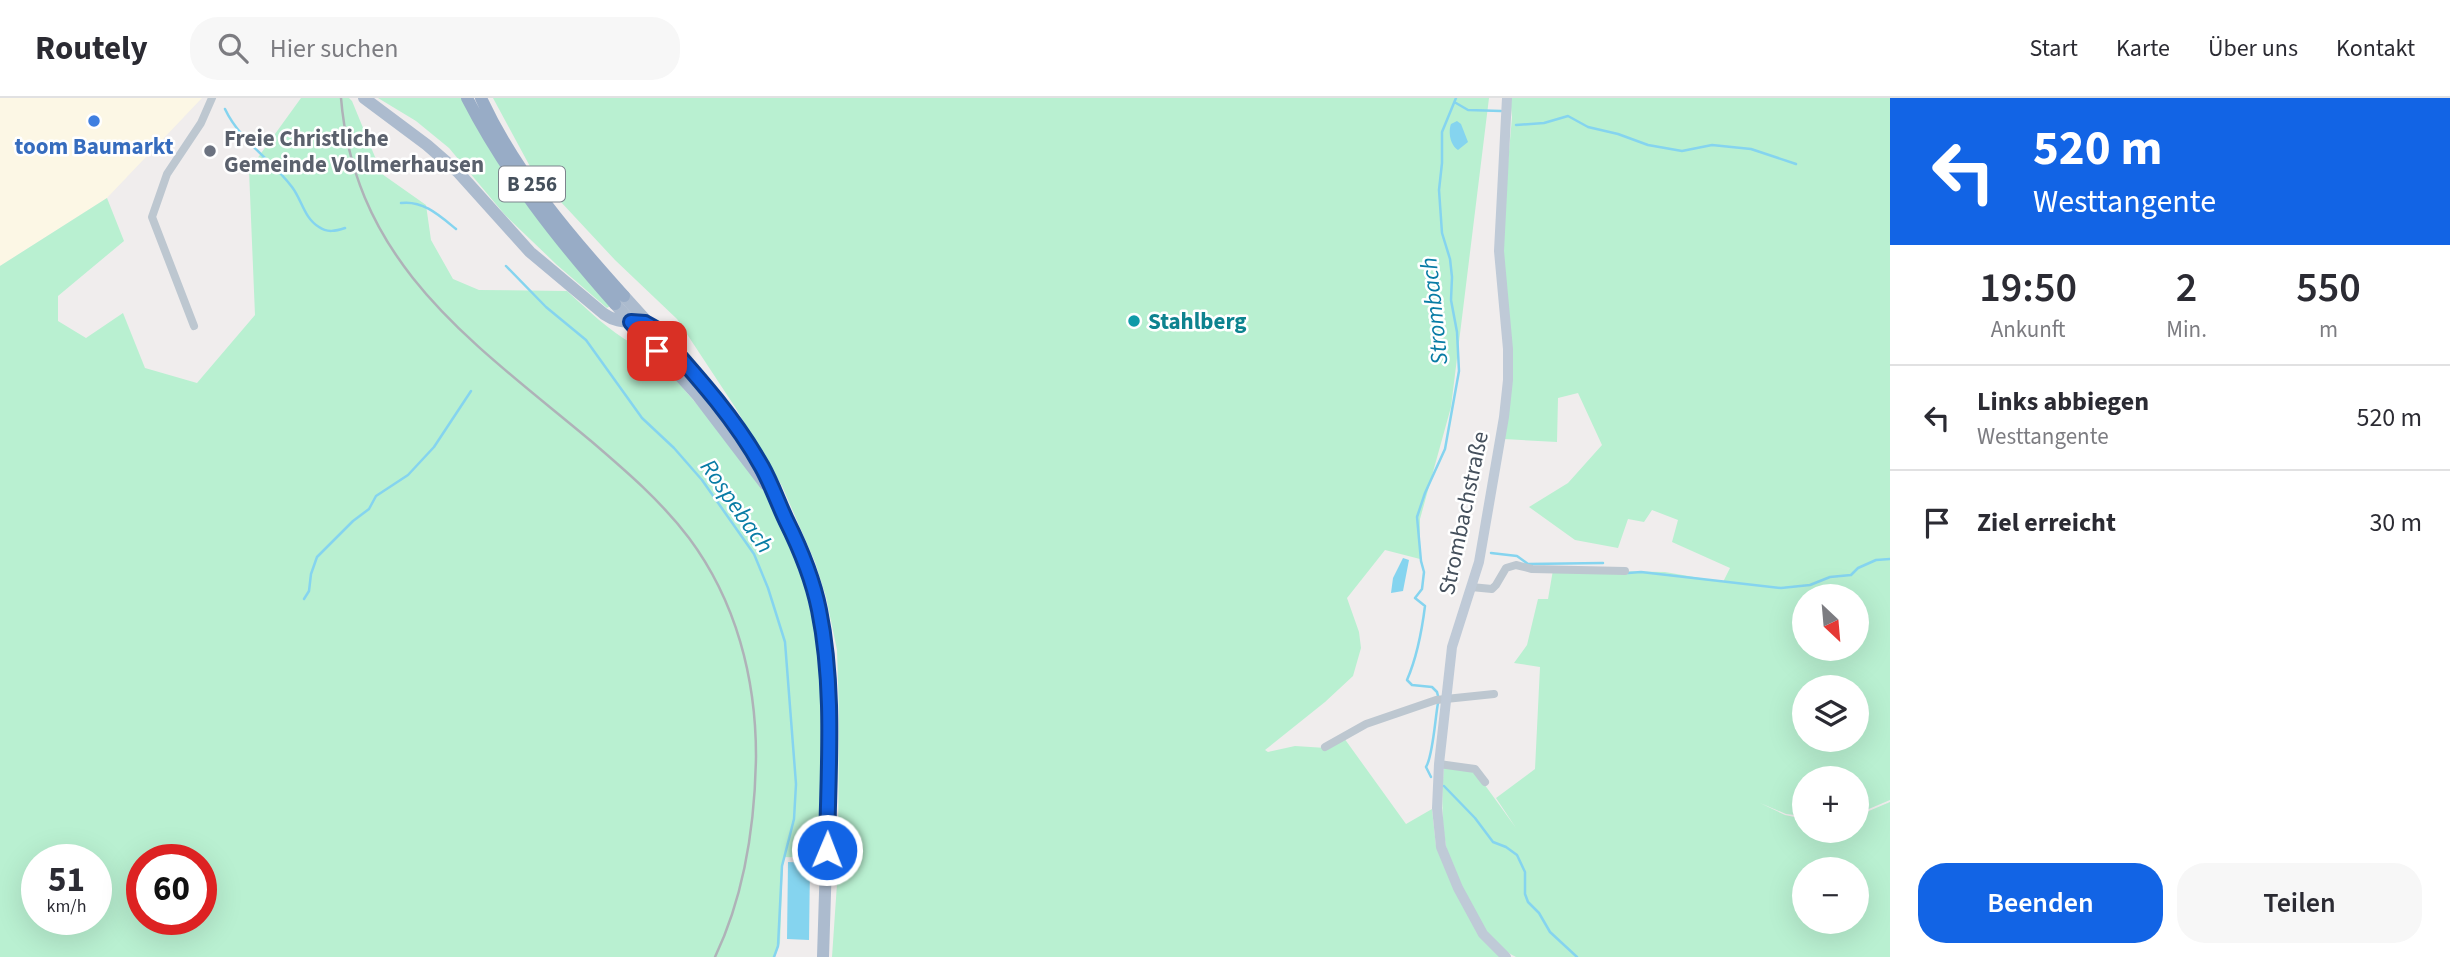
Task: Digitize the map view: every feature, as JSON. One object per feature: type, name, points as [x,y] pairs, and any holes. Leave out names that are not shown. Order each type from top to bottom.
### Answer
[{"type":"highway","name":"B 256","points":[[467,98],[481,126],[536,209],[620,300]]},
{"type":"highway","name":"B 256","points":[[481,98],[508,148],[546,204],[620,300]]},
{"type":"main road","points":[[364,98],[458,172],[530,252],[604,314],[616,322],[645,323],[654,328]]},
{"type":"main road","name":"Strombachstraße","points":[[1506,957],[1483,934],[1472,917],[1441,847],[1437,808],[1452,647],[1471,587],[1486,525],[1508,380],[1508,349],[1499,251],[1507,98]]},
{"type":"main road","name":"B 256","points":[[620,300],[631,322],[698,396],[775,497]]},
{"type":"main road","name":"B 256","points":[[620,300],[654,328],[708,389],[741,433],[763,469],[799,547],[819,608],[827,668],[830,734],[823,957]]},
{"type":"street","points":[[194,326],[152,217],[167,174],[201,123],[212,98]]},
{"type":"street","points":[[1471,587],[1492,589],[1506,568],[1516,565],[1532,569],[1625,570]]},
{"type":"street","points":[[1325,747],[1368,723],[1436,700],[1494,694]]},
{"type":"street","points":[[1439,764],[1475,769],[1485,782]]},
{"type":"shaded area","points":[[0,98],[202,98],[107,198],[0,266]]},
{"type":"green space","points":[[301,98],[349,98],[382,174],[426,205],[431,240],[453,279],[479,290],[567,291],[615,333],[653,353],[707,417],[744,463],[778,516],[797,557],[810,598],[818,641],[824,726],[821,858],[783,857],[780,943],[775,957],[0,957],[0,266],[107,198],[124,241],[58,296],[58,321],[86,338],[123,313],[145,368],[197,383],[255,315],[249,170]]},
{"type":"green space","points":[[378,98],[462,98],[511,181],[610,306],[607,308],[557,265],[505,215],[449,148],[416,121]]},
{"type":"green space","points":[[493,98],[1489,98],[1451,407],[1420,519],[1420,559],[1385,550],[1347,598],[1359,632],[1361,648],[1353,676],[1265,750],[1268,752],[1295,746],[1326,748],[1344,738],[1406,824],[1432,809],[1436,846],[1501,957],[832,957],[838,869],[837,650],[826,597],[815,562],[782,486],[735,407],[677,319],[615,260],[533,172]]},
{"type":"green space","points":[[1510,98],[1890,98],[1890,800],[1869,809],[1869,766],[1792,766],[1792,815],[1760,803],[1785,815],[1792,816],[1792,843],[1869,843],[1869,811],[1890,802],[1890,957],[1516,957],[1486,934],[1463,892],[1444,836],[1444,765],[1474,770],[1516,828],[1496,798],[1535,769],[1540,667],[1514,663],[1527,645],[1538,599],[1548,599],[1553,570],[1665,572],[1723,582],[1730,568],[1672,542],[1678,520],[1652,510],[1644,522],[1628,519],[1618,548],[1575,540],[1529,507],[1568,483],[1602,445],[1578,393],[1558,398],[1557,442],[1504,439],[1504,209],[1512,117]]},
{"type":"water","points":[[1457,121],[1461,124],[1468,142],[1458,150],[1451,142],[1450,134],[1451,124]]},
{"type":"water","points":[[1403,558],[1409,560],[1403,591],[1391,593],[1393,578]]},
{"type":"water","points":[[788,862],[810,863],[809,940],[787,939]]},
{"type":"waterway","name":"Strombach","points":[[1438,696],[1432,687],[1412,685],[1407,680],[1419,643],[1425,606],[1415,598],[1422,589],[1424,572],[1417,517],[1445,449],[1459,371],[1457,332],[1451,300],[1452,277],[1442,233],[1439,190],[1442,132],[1456,98]]},
{"type":"waterway","points":[[1456,103],[1468,110],[1501,111]]},
{"type":"waterway","name":"Rospebach","points":[[225,109],[239,131],[292,187],[314,223],[328,231],[345,228]]},
{"type":"waterway","points":[[1516,125],[1544,123],[1568,116],[1588,127],[1648,145],[1682,151],[1712,145],[1751,149],[1796,164]]},
{"type":"waterway","name":"Rospebach","points":[[401,203],[424,206],[456,229]]},
{"type":"waterway","name":"Rospebach","points":[[506,266],[546,307],[586,340],[642,418],[674,448],[702,480],[754,554],[768,588],[785,642],[796,784],[794,819],[782,866],[778,946],[774,957]]},
{"type":"waterway","points":[[304,599],[309,591],[317,557],[369,509],[376,496],[408,475],[434,447],[471,391]]},
{"type":"waterway","points":[[1491,553],[1517,556],[1528,564],[1603,563]]},
{"type":"waterway","points":[[1628,573],[1641,572],[1781,588],[1810,585],[1830,577],[1851,575],[1858,568],[1876,560],[1890,559]]},
{"type":"waterway","name":"Strombach","points":[[1431,777],[1426,767],[1438,703]]},
{"type":"waterway","name":"Strombach","points":[[1444,786],[1475,818],[1493,842],[1517,855],[1525,872],[1525,894],[1528,902],[1539,913],[1550,932],[1577,957]]},
{"type":"railway","points":[[341,98],[351,157],[370,208],[395,254],[427,295],[464,333],[591,441],[667,511],[705,562],[731,614],[740,641],[752,698],[755,782],[750,834],[741,884],[715,957]]},
{"type":"place","name":"toom Baumarkt","points":[[94,121]]},
{"type":"place","name":"Freie Christliche Gemeinde Vollmerhausen","points":[[210,151]]},
{"type":"place","name":"Stahlberg","points":[[1134,321]]},
{"type":"route","points":[[657,351],[631,322],[645,323],[654,328],[708,389],[741,433],[763,469],[799,547],[819,608],[827,668],[830,734],[827,850]]}]
